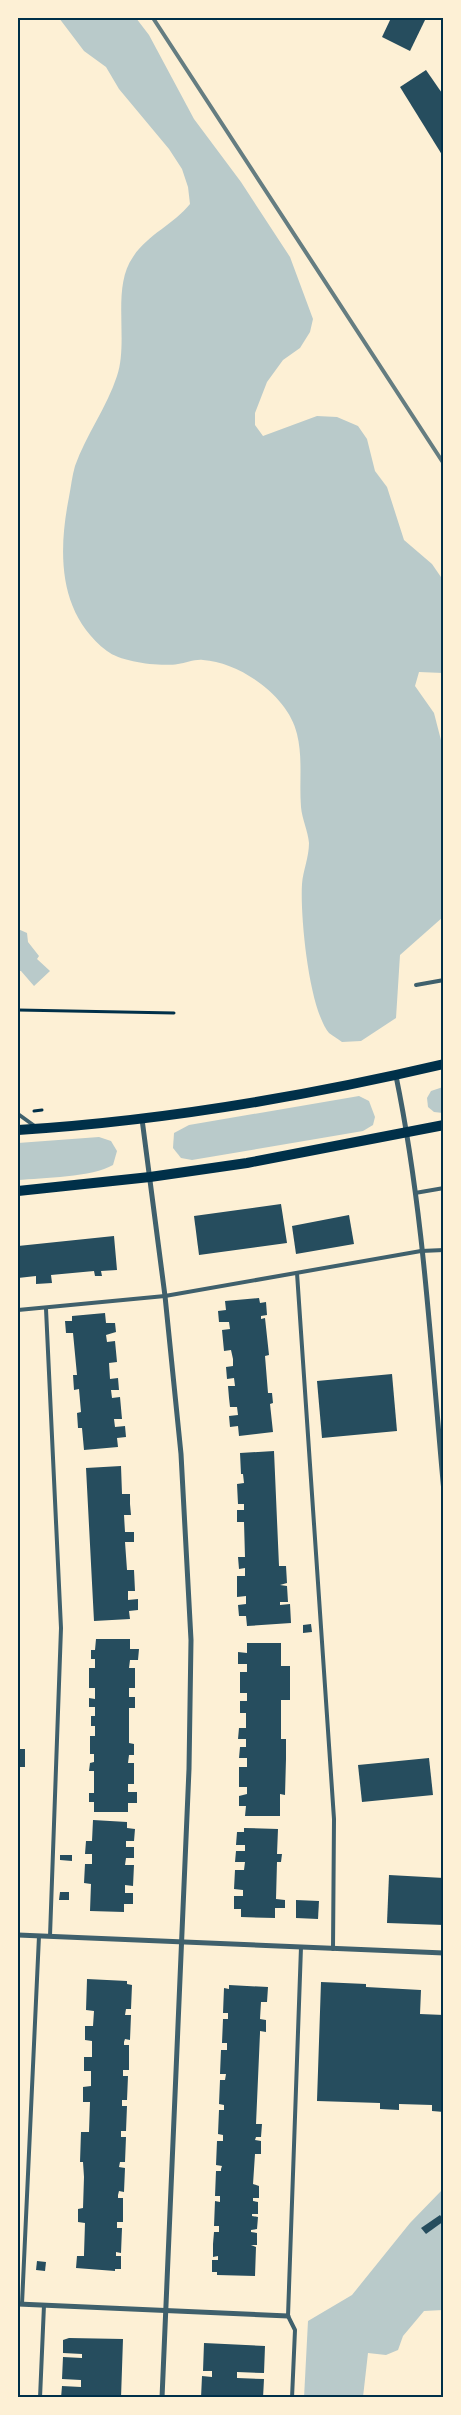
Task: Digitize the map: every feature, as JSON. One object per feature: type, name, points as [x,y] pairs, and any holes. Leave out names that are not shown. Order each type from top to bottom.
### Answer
[{"type":"main road","points":[[18,1130],[142,1119],[269,1101],[396,1076],[444,1064]]},
{"type":"main road","points":[[18,1191],[150,1177],[247,1162],[408,1134],[444,1125]]},
{"type":"street","points":[[396,1076],[408,1134],[444,1492]]},
{"type":"street","points":[[142,1119],[165,1296],[182,1464],[191,1640],[189,1769],[162,2398]]},
{"type":"street","points":[[18,1935],[444,1953]]},
{"type":"street","points":[[20,2304],[288,2316]]},
{"type":"lane","points":[[416,985],[444,980]]},
{"type":"lane","points":[[18,1114],[39,1129]]},
{"type":"lane","points":[[414,1193],[444,1188]]},
{"type":"lane","points":[[18,1310],[46,1309],[165,1296],[421,1251],[444,1250]]},
{"type":"lane","points":[[297,1273],[334,1819],[333,1949]]},
{"type":"lane","points":[[46,1309],[61,1628],[50,1936]]},
{"type":"lane","points":[[20,2304],[39,1936]]},
{"type":"lane","points":[[292,2398],[295,2330],[288,2316],[302,1947]]},
{"type":"lane","points":[[40,2398],[44,2305]]},
{"type":"path","points":[[18,1010],[174,1013]]},
{"type":"path","points":[[34,1111],[42,1110]]},
{"type":"shaded area","points":[[59,18],[136,18],[149,35],[194,119],[241,182],[290,257],[313,319],[310,332],[300,348],[283,360],[267,382],[255,413],[255,425],[263,436],[317,416],[337,417],[358,426],[367,439],[375,471],[387,487],[404,540],[432,564],[443,580],[443,673],[419,672],[415,686],[434,713],[443,748],[443,917],[400,955],[396,1018],[361,1041],[342,1042],[329,1033],[322,1021],[311,984],[304,939],[302,899],[302,884],[309,843],[301,807],[299,743],[292,720],[284,707],[261,684],[232,667],[217,662],[200,660],[170,665],[151,664],[131,661],[113,655],[91,636],[79,619],[71,600],[63,560],[65,518],[74,470],[117,376],[121,347],[121,299],[126,270],[139,249],[190,204],[188,187],[182,169],[169,149],[119,89],[106,67],[84,51]]},
{"type":"shaded area","points":[[18,929],[27,933],[28,942],[39,956],[37,959],[50,971],[34,986],[21,971],[18,971]]},
{"type":"shaded area","points":[[443,1087],[443,1113],[434,1112],[428,1107],[427,1098],[431,1091]]},
{"type":"shaded area","points":[[359,1096],[369,1101],[375,1117],[373,1125],[363,1131],[192,1160],[181,1158],[173,1148],[174,1133],[189,1125]]},
{"type":"shaded area","points":[[99,1137],[111,1141],[117,1151],[113,1165],[93,1172],[53,1178],[18,1180],[18,1143]]},
{"type":"shaded area","points":[[443,2189],[443,2310],[424,2311],[403,2336],[398,2350],[386,2355],[368,2353],[363,2397],[304,2398],[308,2321],[352,2295],[410,2223]]},
{"type":"building","points":[[391,18],[426,18],[410,51],[382,37]]},
{"type":"building","points":[[426,70],[444,96],[444,158],[400,87]]},
{"type":"building","points":[[281,1204],[287,1243],[199,1255],[194,1216]]},
{"type":"building","points":[[349,1215],[354,1244],[296,1254],[292,1226]]},
{"type":"building","points":[[114,1236],[117,1270],[101,1271],[102,1276],[95,1276],[94,1271],[51,1275],[52,1283],[36,1284],[36,1276],[18,1278],[18,1246]]},
{"type":"building","points":[[259,1298],[260,1303],[266,1302],[267,1315],[261,1316],[261,1319],[265,1318],[269,1355],[265,1356],[268,1393],[272,1393],[273,1403],[270,1404],[273,1432],[239,1436],[238,1426],[230,1427],[229,1416],[238,1415],[237,1407],[230,1407],[229,1398],[228,1386],[235,1386],[234,1378],[227,1379],[226,1367],[233,1366],[233,1359],[231,1350],[224,1351],[222,1330],[230,1329],[229,1322],[219,1322],[218,1311],[226,1310],[225,1301]]},
{"type":"building","points":[[105,1313],[106,1323],[115,1323],[116,1332],[106,1335],[107,1342],[115,1341],[117,1362],[109,1363],[110,1379],[118,1378],[119,1390],[111,1390],[112,1398],[120,1397],[122,1419],[114,1419],[115,1427],[125,1426],[126,1437],[117,1438],[118,1447],[84,1450],[82,1428],[78,1428],[77,1413],[81,1412],[79,1389],[74,1390],[73,1375],[77,1375],[73,1333],[66,1333],[65,1321],[72,1321],[72,1316]]},
{"type":"building","points":[[392,1374],[397,1431],[322,1438],[317,1381]]},
{"type":"building","points":[[274,1451],[279,1566],[286,1566],[287,1583],[280,1585],[287,1586],[288,1602],[280,1602],[280,1605],[290,1604],[291,1623],[247,1626],[246,1616],[239,1616],[238,1605],[246,1604],[246,1596],[237,1597],[237,1576],[245,1576],[245,1568],[239,1569],[238,1557],[245,1557],[244,1522],[237,1522],[237,1510],[244,1510],[244,1504],[238,1504],[237,1484],[244,1483],[243,1474],[241,1474],[240,1453]]},
{"type":"building","points":[[121,1466],[122,1494],[130,1494],[131,1515],[124,1515],[125,1532],[134,1532],[134,1542],[125,1542],[127,1570],[134,1570],[135,1591],[128,1591],[128,1600],[138,1599],[138,1610],[129,1611],[130,1619],[94,1621],[86,1468]]},
{"type":"building","points":[[311,1624],[312,1632],[303,1633],[303,1625]]},
{"type":"building","points":[[96,1639],[130,1639],[130,1649],[139,1649],[138,1660],[130,1660],[129,1668],[135,1668],[135,1688],[129,1688],[129,1697],[135,1697],[135,1708],[129,1708],[129,1743],[134,1744],[134,1755],[129,1755],[128,1763],[134,1763],[134,1784],[128,1784],[128,1792],[137,1792],[137,1803],[128,1803],[128,1812],[94,1812],[94,1802],[89,1802],[89,1793],[94,1793],[94,1771],[89,1771],[90,1763],[94,1762],[94,1754],[90,1754],[90,1736],[95,1736],[95,1726],[91,1726],[91,1716],[95,1716],[95,1707],[89,1707],[89,1698],[95,1699],[95,1688],[89,1688],[89,1668],[95,1668],[95,1659],[91,1659],[91,1650],[95,1650]]},
{"type":"building","points":[[247,1643],[281,1643],[281,1666],[290,1666],[290,1700],[281,1700],[281,1739],[286,1739],[286,1759],[285,1795],[280,1794],[280,1816],[245,1816],[246,1806],[239,1806],[239,1796],[247,1794],[247,1787],[239,1787],[239,1767],[247,1767],[247,1758],[239,1758],[240,1747],[246,1747],[246,1739],[238,1739],[239,1728],[246,1728],[246,1713],[240,1713],[240,1701],[247,1701],[247,1693],[240,1693],[240,1672],[247,1672],[247,1664],[238,1664],[238,1652],[247,1653]]},
{"type":"building","points":[[18,1749],[25,1749],[25,1767],[18,1767]]},
{"type":"building","points":[[429,1758],[433,1795],[362,1802],[358,1765]]},
{"type":"building","points":[[93,1820],[127,1822],[127,1828],[135,1829],[134,1841],[126,1841],[126,1847],[134,1847],[134,1858],[126,1858],[125,1865],[134,1865],[133,1886],[125,1885],[125,1893],[133,1893],[133,1904],[124,1904],[124,1912],[90,1911],[91,1884],[84,1883],[85,1864],[92,1864],[92,1854],[85,1854],[86,1841],[92,1841]]},
{"type":"building","points":[[244,1828],[278,1829],[277,1854],[282,1854],[281,1862],[277,1862],[276,1899],[285,1900],[285,1908],[275,1908],[275,1918],[241,1917],[241,1909],[234,1909],[234,1896],[243,1896],[243,1890],[234,1889],[235,1870],[244,1870],[245,1862],[235,1862],[236,1851],[245,1851],[245,1845],[236,1845],[237,1832],[244,1832]]},
{"type":"building","points":[[60,1855],[72,1855],[72,1861],[60,1860]]},
{"type":"building","points":[[389,1875],[444,1878],[444,1925],[387,1923]]},
{"type":"building","points":[[60,1892],[69,1892],[69,1900],[59,1900]]},
{"type":"building","points":[[296,1900],[319,1901],[318,1919],[296,1918]]},
{"type":"building","points":[[87,1979],[127,1981],[127,1984],[132,1985],[131,2009],[126,2009],[125,2015],[131,2015],[130,2040],[125,2039],[124,2042],[124,2045],[129,2045],[129,2070],[123,2070],[123,2076],[128,2076],[127,2100],[122,2100],[122,2106],[127,2106],[126,2131],[121,2131],[121,2137],[126,2137],[125,2162],[120,2162],[119,2167],[125,2168],[124,2192],[119,2191],[118,2195],[118,2198],[123,2198],[123,2222],[117,2222],[117,2228],[122,2228],[121,2253],[116,2252],[116,2256],[121,2256],[121,2269],[115,2269],[115,2271],[76,2268],[77,2256],[84,2256],[85,2223],[78,2222],[78,2209],[83,2208],[84,2177],[83,2162],[80,2162],[81,2132],[89,2132],[90,2102],[83,2102],[83,2087],[91,2086],[91,2071],[84,2071],[84,2057],[92,2057],[92,2041],[85,2040],[85,2026],[93,2026],[94,2011],[86,2010]]},
{"type":"building","points":[[321,1982],[366,1984],[366,1987],[421,1990],[420,2014],[444,2015],[444,2112],[432,2111],[432,2105],[399,2104],[399,2110],[380,2109],[380,2103],[317,2101]]},
{"type":"building","points":[[229,1985],[268,1987],[267,2002],[261,2002],[260,2019],[266,2020],[266,2032],[260,2031],[256,2124],[262,2124],[261,2137],[256,2137],[255,2140],[261,2141],[261,2154],[255,2154],[253,2184],[259,2186],[259,2198],[253,2198],[253,2201],[258,2202],[258,2214],[252,2214],[252,2216],[258,2217],[257,2229],[251,2230],[251,2232],[257,2233],[257,2245],[251,2245],[256,2247],[255,2276],[217,2275],[217,2272],[212,2272],[212,2260],[218,2260],[218,2256],[213,2257],[214,2232],[219,2232],[219,2226],[214,2226],[215,2201],[220,2202],[220,2196],[215,2196],[216,2171],[221,2171],[222,2166],[216,2165],[217,2141],[223,2141],[223,2135],[218,2134],[219,2110],[224,2110],[224,2105],[219,2104],[220,2080],[225,2080],[226,2074],[220,2074],[221,2050],[227,2050],[227,2043],[222,2043],[223,2019],[228,2019],[228,2013],[223,2013],[224,1988],[229,1989]]},
{"type":"building","points":[[440,2215],[444,2221],[426,2234],[421,2228]]},
{"type":"building","points":[[37,2261],[46,2262],[45,2271],[36,2270]]},
{"type":"building","points":[[69,2338],[123,2339],[121,2398],[61,2398],[62,2386],[81,2387],[81,2380],[62,2379],[63,2357],[82,2358],[82,2354],[63,2353],[63,2340]]},
{"type":"building","points":[[204,2343],[265,2346],[264,2373],[237,2372],[237,2378],[264,2379],[263,2398],[201,2398],[202,2376],[212,2377],[212,2371],[203,2371]]},
{"type":"railway","points":[[153,18],[444,464]]}]
